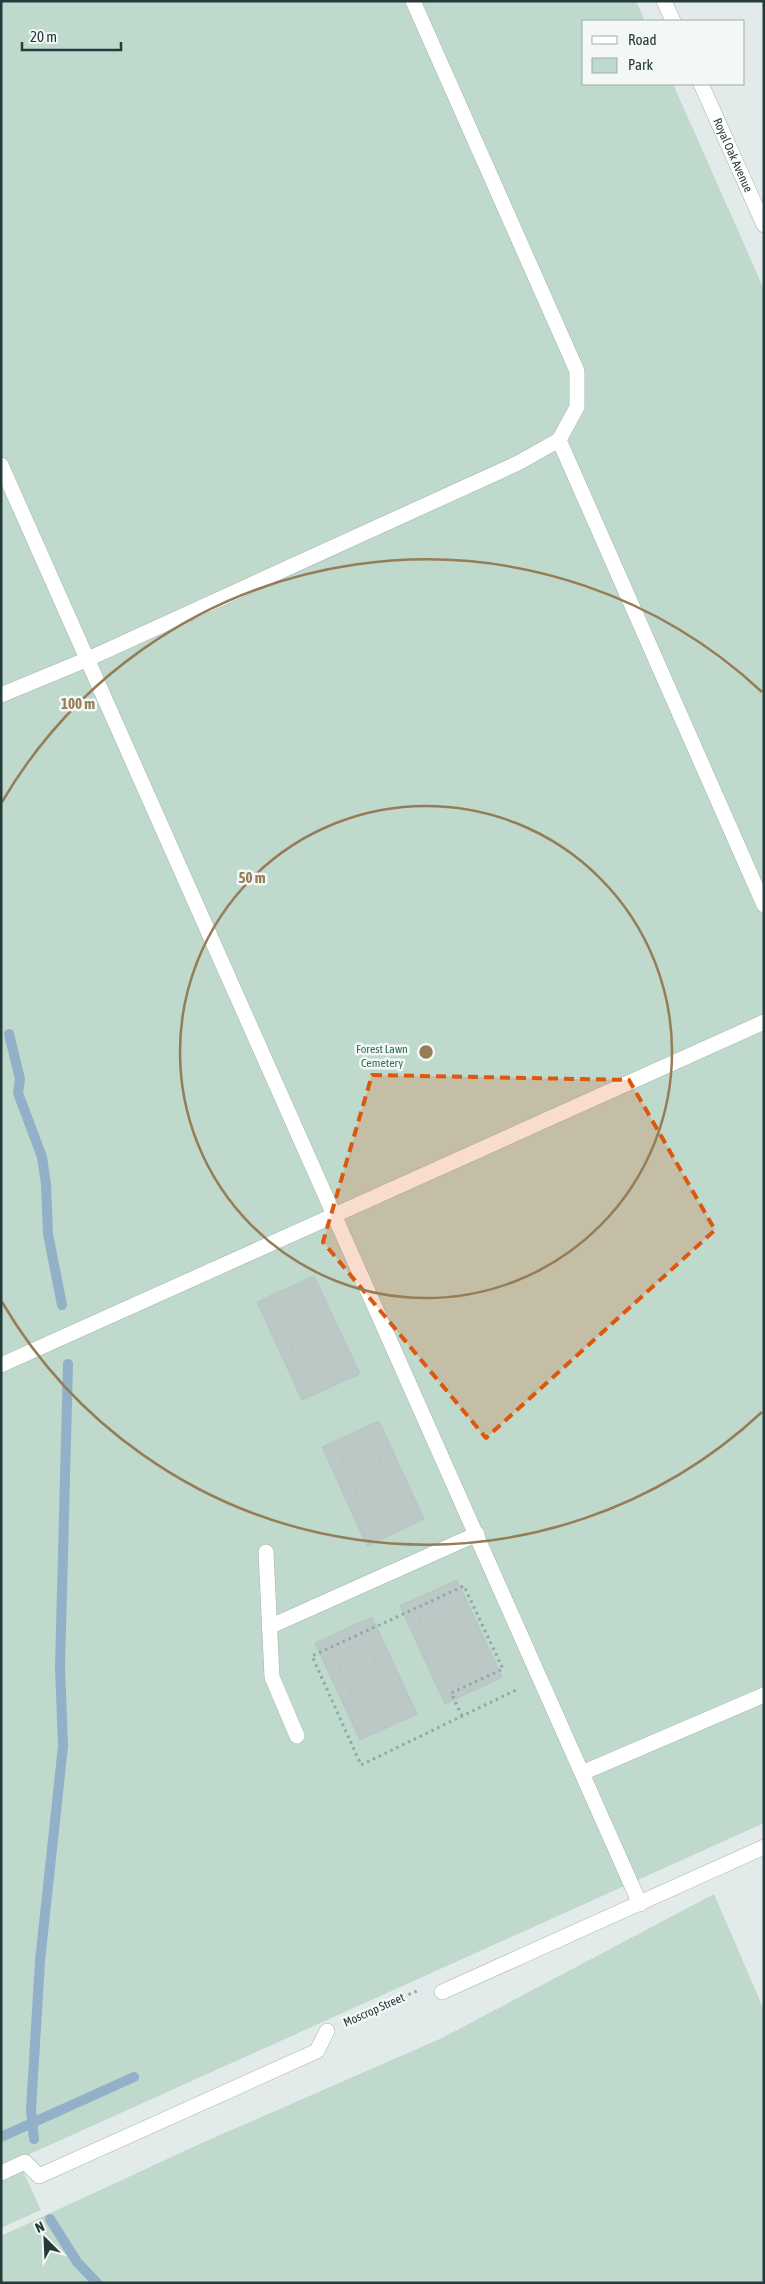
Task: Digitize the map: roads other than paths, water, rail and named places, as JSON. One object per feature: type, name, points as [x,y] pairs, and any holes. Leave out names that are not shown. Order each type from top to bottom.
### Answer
[{"type":"street","points":[[1,695],[88,659],[518,463],[559,440],[577,407],[577,371],[413,1]]},
{"type":"street","points":[[664,1],[673,20]]},
{"type":"street","name":"Royal Oak Avenue","points":[[701,85],[764,225]]},
{"type":"street","points":[[559,440],[764,906]]},
{"type":"street","points":[[1,464],[542,1678],[640,1904]]},
{"type":"street","points":[[1,1365],[764,1022]]},
{"type":"street","points":[[269,1627],[477,1534]]},
{"type":"street","points":[[266,1552],[272,1677],[297,1736]]},
{"type":"street","points":[[582,1773],[764,1695]]},
{"type":"street","points":[[442,1992],[764,1847]]},
{"type":"street","name":"Moscrop Street","points":[[1,2173],[24,2162],[39,2176],[316,2051],[328,2030]]},
{"type":"waterway","points":[[9,1034],[20,1079],[18,1093],[42,1157],[46,1184],[48,1234],[62,1305]]},
{"type":"waterway","points":[[34,2139],[31,2110],[40,1961],[63,1746],[60,1667],[68,1364]]},
{"type":"waterway","points":[[1,2137],[134,2077]]},
{"type":"waterway","points":[[50,2219],[77,2262],[97,2283]]},
{"type":"park label","name":"Forest Lawn Cemetery","points":[[382,1056]]}]
